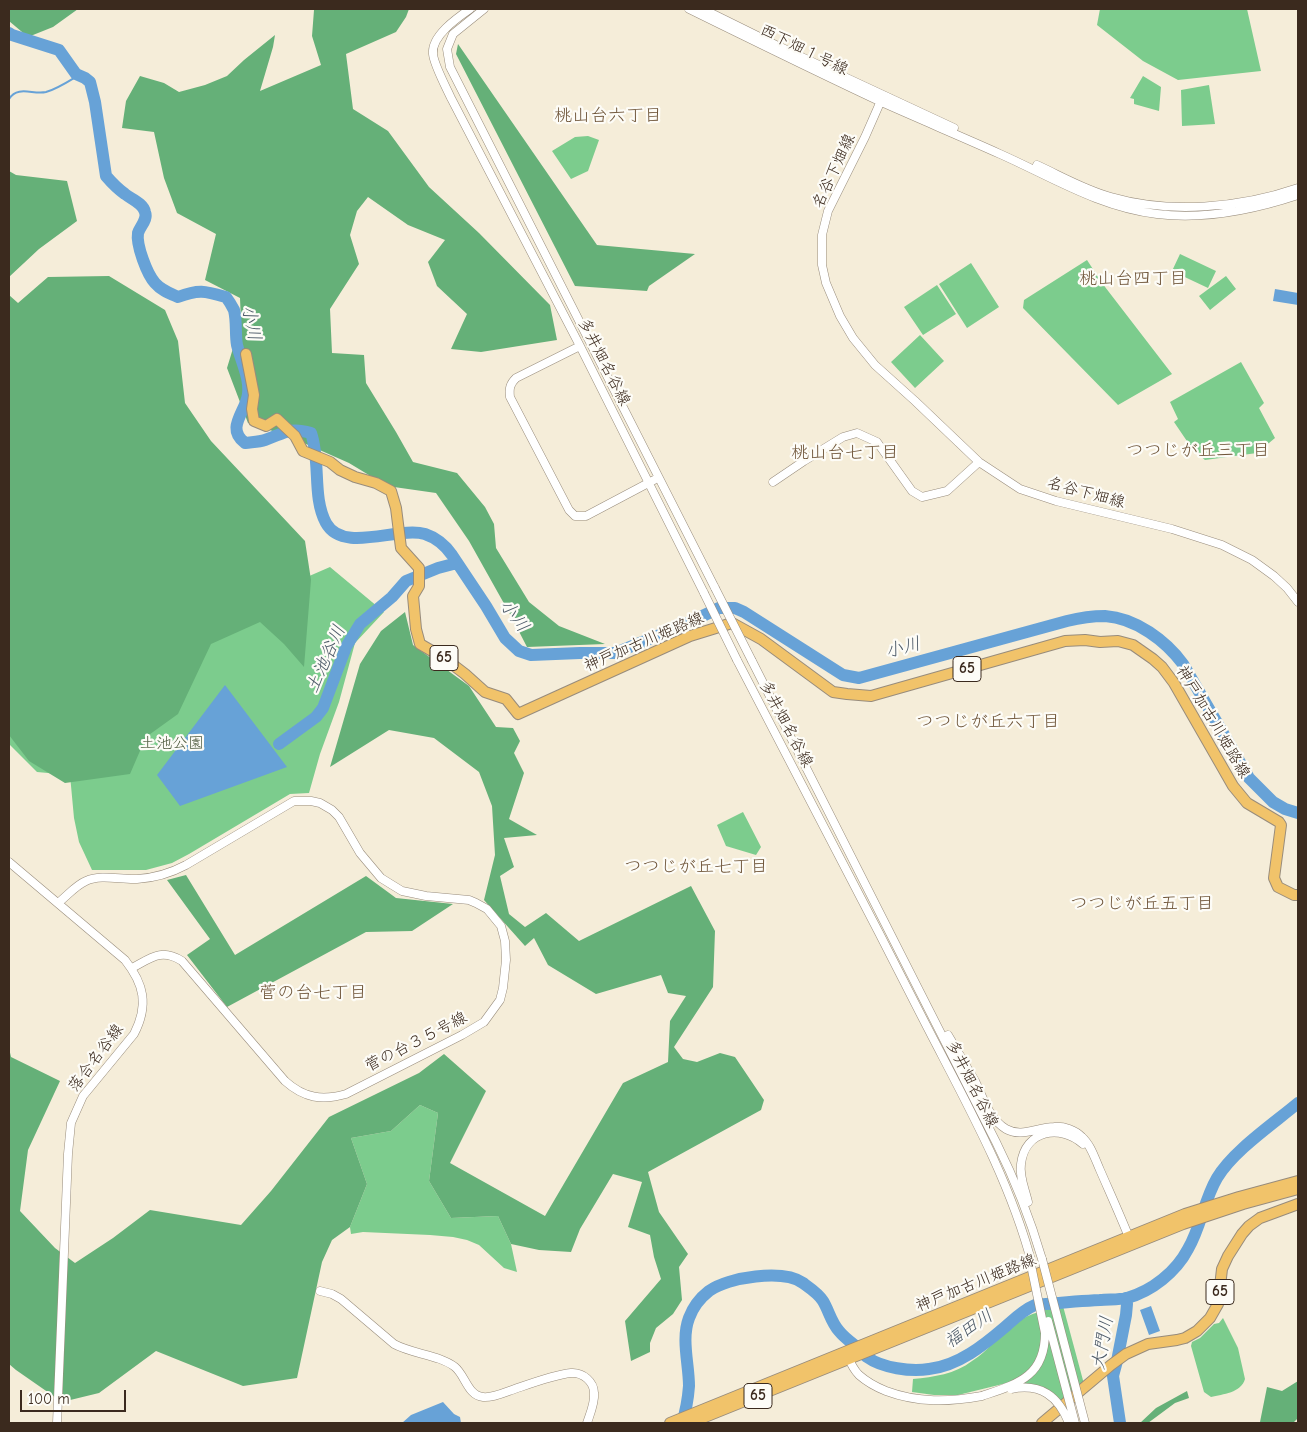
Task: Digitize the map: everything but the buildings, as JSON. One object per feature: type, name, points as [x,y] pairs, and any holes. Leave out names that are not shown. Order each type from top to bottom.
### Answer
[{"type":"main road","name":"神戸加古川姫路線","points":[[246,354],[254,395],[252,409],[254,421],[266,426],[276,419],[289,430],[303,451],[330,462],[340,470],[355,477],[376,484],[391,492],[396,508],[401,548],[419,568],[419,586],[413,596],[416,629],[420,644],[444,658],[484,692],[506,699],[518,714],[690,636],[732,623],[761,639],[834,692],[871,696],[1065,642],[1085,640],[1100,642],[1118,641],[1133,645],[1157,663],[1174,683],[1233,786],[1247,803],[1279,822],[1281,825],[1274,878],[1278,887],[1298,895]]},
{"type":"main road","name":"神戸加古川姫路線","points":[[670,1423],[697,1418],[847,1355],[1184,1219],[1298,1181]]},
{"type":"main road","name":"神戸加古川姫路線","points":[[1210,1210],[1250,1202],[1298,1189]]},
{"type":"main road","name":"65","points":[[1042,1423],[1120,1358],[1139,1347],[1185,1338],[1197,1332],[1210,1318],[1218,1304],[1222,1268],[1242,1234],[1260,1218],[1298,1204]]},
{"type":"street","name":"多井畑名谷線","points":[[470,9],[449,25],[436,39],[433,53],[450,98],[650,482],[737,660],[988,1146],[1008,1189],[1028,1246],[1032,1264]]},
{"type":"street","name":"多井畑名谷線","points":[[484,9],[453,34],[447,49],[450,67],[1018,1186],[1042,1259],[1085,1423]]},
{"type":"street","name":"西下畑１号線","points":[[689,9],[882,99]]},
{"type":"street","name":"西下畑１号線","points":[[703,9],[882,99]]},
{"type":"street","points":[[882,99],[1112,198],[1170,207],[1199,208],[1247,202],[1298,188]]},
{"type":"street","points":[[882,99],[1111,205],[1156,214],[1200,216],[1268,205],[1298,195]]},
{"type":"street","name":"名谷下畑線","points":[[882,99],[865,138],[828,210],[821,242],[822,265],[826,282],[840,316],[853,338],[874,365],[979,462],[1020,489],[1056,501],[1172,529],[1222,545],[1240,553],[1274,576],[1298,602]]},
{"type":"street","points":[[580,346],[516,378],[511,383],[509,390],[510,397],[569,510],[575,516],[586,516],[658,478]]},
{"type":"street","points":[[773,482],[843,437],[857,434],[877,442],[912,491],[922,497],[947,491],[979,462]]},
{"type":"street","name":"菅の台３５号線","points":[[58,903],[80,884],[88,880],[101,878],[138,879],[172,872],[294,801],[311,801],[332,810],[339,817],[360,853],[381,878],[402,891],[469,900],[487,909],[500,926],[506,950],[505,977],[500,1000],[484,1022],[346,1094],[323,1098],[305,1095],[293,1089],[182,961],[174,956],[162,954],[156,955],[132,968]]},
{"type":"street","name":"落合名谷線","points":[[9,862],[122,957],[138,977],[143,997],[142,1014],[134,1034],[83,1096],[71,1123],[57,1421]]},
{"type":"street","points":[[918,987],[960,1055],[990,1112],[1001,1125],[1006,1129],[1019,1133],[1056,1126],[1077,1132],[1087,1143],[1130,1240]]},
{"type":"street","points":[[1042,1259],[1021,1177],[1021,1162],[1025,1148],[1035,1138],[1048,1133],[1056,1132],[1071,1135],[1087,1149],[1100,1170]]},
{"type":"street","points":[[982,1396],[1023,1380],[1036,1369],[1043,1354],[1045,1333],[1032,1264]]},
{"type":"street","points":[[1032,1264],[1074,1423]]},
{"type":"street","points":[[320,1291],[341,1299],[398,1346],[450,1364],[460,1373],[472,1392],[479,1396],[491,1397],[571,1373],[583,1375],[590,1382],[594,1392],[587,1423]]},
{"type":"street","points":[[847,1355],[855,1370],[867,1381],[906,1398],[949,1401],[1023,1387],[1045,1392],[1057,1402],[1069,1423]]},
{"type":"green space","points":[[9,9],[78,9],[53,27],[28,37],[9,21]]},
{"type":"green space","points":[[312,9],[409,9],[396,32],[346,54],[353,109],[388,131],[429,187],[479,233],[550,305],[557,340],[481,352],[451,349],[467,314],[437,286],[428,262],[445,240],[408,225],[368,197],[357,211],[350,235],[359,264],[330,309],[332,353],[364,355],[366,383],[413,462],[457,473],[485,507],[494,524],[496,548],[529,602],[559,626],[605,644],[527,647],[469,541],[436,493],[387,486],[349,463],[288,436],[248,423],[227,368],[241,322],[240,298],[205,280],[216,234],[177,213],[164,178],[154,132],[122,128],[126,101],[140,76],[164,83],[179,92],[205,85],[227,76],[275,35],[260,91],[321,65],[312,36],[314,10]]},
{"type":"green space","points":[[1100,9],[1247,9],[1261,71],[1178,80],[1143,61],[1097,25]]},
{"type":"green space","points":[[458,44],[597,245],[695,254],[649,286],[647,291],[575,286],[456,54]]},
{"type":"green space","points":[[1143,76],[1161,87],[1159,111],[1134,104],[1134,99],[1130,98]]},
{"type":"green space","points":[[1209,85],[1215,124],[1182,126],[1181,90]]},
{"type":"green space","points":[[588,136],[599,140],[588,171],[571,179],[552,151],[575,137]]},
{"type":"green space","points":[[9,171],[16,175],[67,181],[77,221],[39,249],[9,277]]},
{"type":"green space","points":[[1180,254],[1216,271],[1208,288],[1172,271]]},
{"type":"green space","points":[[1087,260],[1102,283],[1172,374],[1118,405],[1023,308],[1024,300]]},
{"type":"green space","points":[[971,263],[999,307],[967,328],[939,284]]},
{"type":"green space","points":[[109,276],[165,310],[178,341],[185,403],[211,441],[305,541],[311,580],[304,667],[284,644],[260,622],[211,644],[178,714],[146,737],[130,774],[65,783],[29,761],[9,735],[9,295],[18,303],[48,277]]},
{"type":"green space","points":[[1226,276],[1236,289],[1210,310],[1199,296]]},
{"type":"green space","points":[[937,285],[956,314],[923,335],[904,307]]},
{"type":"green space","points":[[920,335],[944,361],[915,388],[891,362]]},
{"type":"green space","points":[[1241,362],[1264,403],[1259,408],[1275,438],[1257,453],[1205,460],[1193,450],[1174,422],[1178,419],[1170,402]]},
{"type":"green space","name":"土池公園","points":[[330,567],[384,612],[355,643],[339,702],[320,754],[309,793],[290,794],[172,863],[146,870],[92,870],[79,842],[74,818],[70,775],[37,772],[9,744],[9,604],[261,597]]},
{"type":"green space","points":[[405,612],[413,645],[469,686],[496,727],[513,728],[520,741],[514,753],[524,773],[509,819],[537,835],[504,838],[514,867],[500,876],[509,914],[525,927],[546,913],[579,941],[691,886],[715,931],[713,987],[674,1047],[683,1059],[697,1062],[720,1053],[735,1057],[764,1100],[761,1110],[648,1172],[659,1212],[688,1254],[679,1267],[682,1300],[673,1314],[656,1328],[650,1343],[650,1352],[631,1361],[625,1321],[661,1279],[650,1235],[628,1227],[642,1182],[613,1174],[580,1229],[571,1252],[539,1250],[511,1244],[498,1216],[451,1218],[429,1181],[438,1113],[420,1105],[391,1131],[351,1138],[367,1184],[350,1227],[332,1240],[322,1262],[297,1378],[243,1386],[156,1351],[99,1393],[62,1402],[9,1364],[9,1048],[11,1057],[60,1081],[28,1150],[20,1211],[55,1248],[75,1263],[113,1238],[150,1210],[241,1225],[271,1191],[329,1117],[419,1073],[444,1054],[486,1091],[450,1163],[545,1216],[623,1083],[668,1062],[670,1021],[686,996],[668,993],[661,975],[596,994],[548,965],[534,938],[525,946],[484,900],[495,855],[492,806],[479,772],[434,738],[389,730],[330,767],[360,664],[381,631]]},
{"type":"green space","points":[[743,812],[761,847],[756,855],[726,846],[717,825]]},
{"type":"green space","points":[[186,875],[235,955],[366,876],[396,898],[453,904],[412,931],[366,932],[227,1007],[187,955],[210,939],[167,880]]},
{"type":"green space","points":[[420,1105],[438,1113],[429,1181],[451,1218],[498,1216],[511,1244],[517,1272],[504,1268],[479,1245],[467,1240],[430,1235],[363,1232],[351,1234],[350,1227],[367,1184],[351,1138],[391,1131]]},
{"type":"green space","points":[[1063,1306],[1084,1384],[1061,1404],[1050,1392],[1037,1386],[1011,1382],[958,1395],[934,1395],[912,1392],[913,1379],[936,1376],[959,1369],[978,1357],[1010,1327],[1021,1320],[1039,1312]]},
{"type":"green space","points":[[1223,1318],[1238,1348],[1245,1379],[1243,1384],[1236,1390],[1211,1397],[1204,1392],[1191,1346],[1192,1342],[1200,1338]]},
{"type":"green space","points":[[1298,1381],[1298,1418],[1293,1423],[1258,1423],[1260,1422],[1267,1387],[1282,1391]]},
{"type":"green space","points":[[1187,1391],[1189,1398],[1175,1403],[1148,1423],[1140,1423],[1156,1408]]},
{"type":"water","points":[[1275,289],[1298,293],[1298,305],[1273,301]]},
{"type":"water","points":[[225,685],[287,767],[180,806],[157,775]]},
{"type":"water","points":[[1151,1306],[1160,1331],[1149,1335],[1140,1310]]},
{"type":"water","points":[[443,1402],[454,1414],[460,1417],[461,1423],[402,1423],[411,1415]]},
{"type":"waterway","name":"小川","points":[[9,33],[59,50],[76,74],[90,82],[95,102],[106,176],[144,209],[145,220],[138,233],[140,252],[155,283],[178,297],[202,292],[226,297],[234,310],[237,345],[248,388],[246,401],[238,420],[237,432],[239,437],[245,443],[263,441],[292,431],[311,433],[316,456],[319,502],[326,523],[334,532],[345,537],[358,538],[414,533],[425,534],[437,540],[452,555],[505,638],[519,651],[531,655],[615,653],[684,625],[719,608],[735,608],[843,675],[859,678],[1072,620],[1100,616],[1117,618],[1128,621],[1149,632],[1176,655],[1249,778],[1273,802],[1285,809],[1298,813]]},
{"type":"waterway","points":[[9,99],[21,91],[41,93],[50,91],[79,75]]},
{"type":"waterway","name":"土池谷川","points":[[279,744],[316,717],[323,708],[346,647],[360,624],[392,597],[406,581],[438,568],[457,563]]},
{"type":"waterway","name":"福田川","points":[[682,1423],[687,1405],[689,1386],[685,1343],[687,1326],[697,1303],[709,1291],[718,1286],[756,1276],[783,1276],[794,1279],[803,1283],[819,1296],[839,1331],[873,1361],[888,1366],[922,1370],[950,1364],[970,1354],[1023,1312],[1035,1305],[1127,1298],[1145,1291],[1162,1280],[1177,1265],[1188,1249],[1209,1195],[1224,1168],[1243,1148],[1298,1103]]},
{"type":"waterway","name":"大門川","points":[[1120,1423],[1113,1376],[1126,1315],[1126,1298]]},
{"type":"district","name":"桃山台六丁目","points":[[608,116]]},
{"type":"district","name":"桃山台四丁目","points":[[1133,279]]},
{"type":"district","name":"つつじが丘三丁目","points":[[1198,451]]},
{"type":"district","name":"桃山台七丁目","points":[[845,453]]},
{"type":"district","name":"つつじが丘六丁目","points":[[988,722]]},
{"type":"district","name":"つつじが丘七丁目","points":[[696,867]]},
{"type":"district","name":"つつじが丘五丁目","points":[[1142,904]]},
{"type":"district","name":"菅の台七丁目","points":[[313,993]]}]
